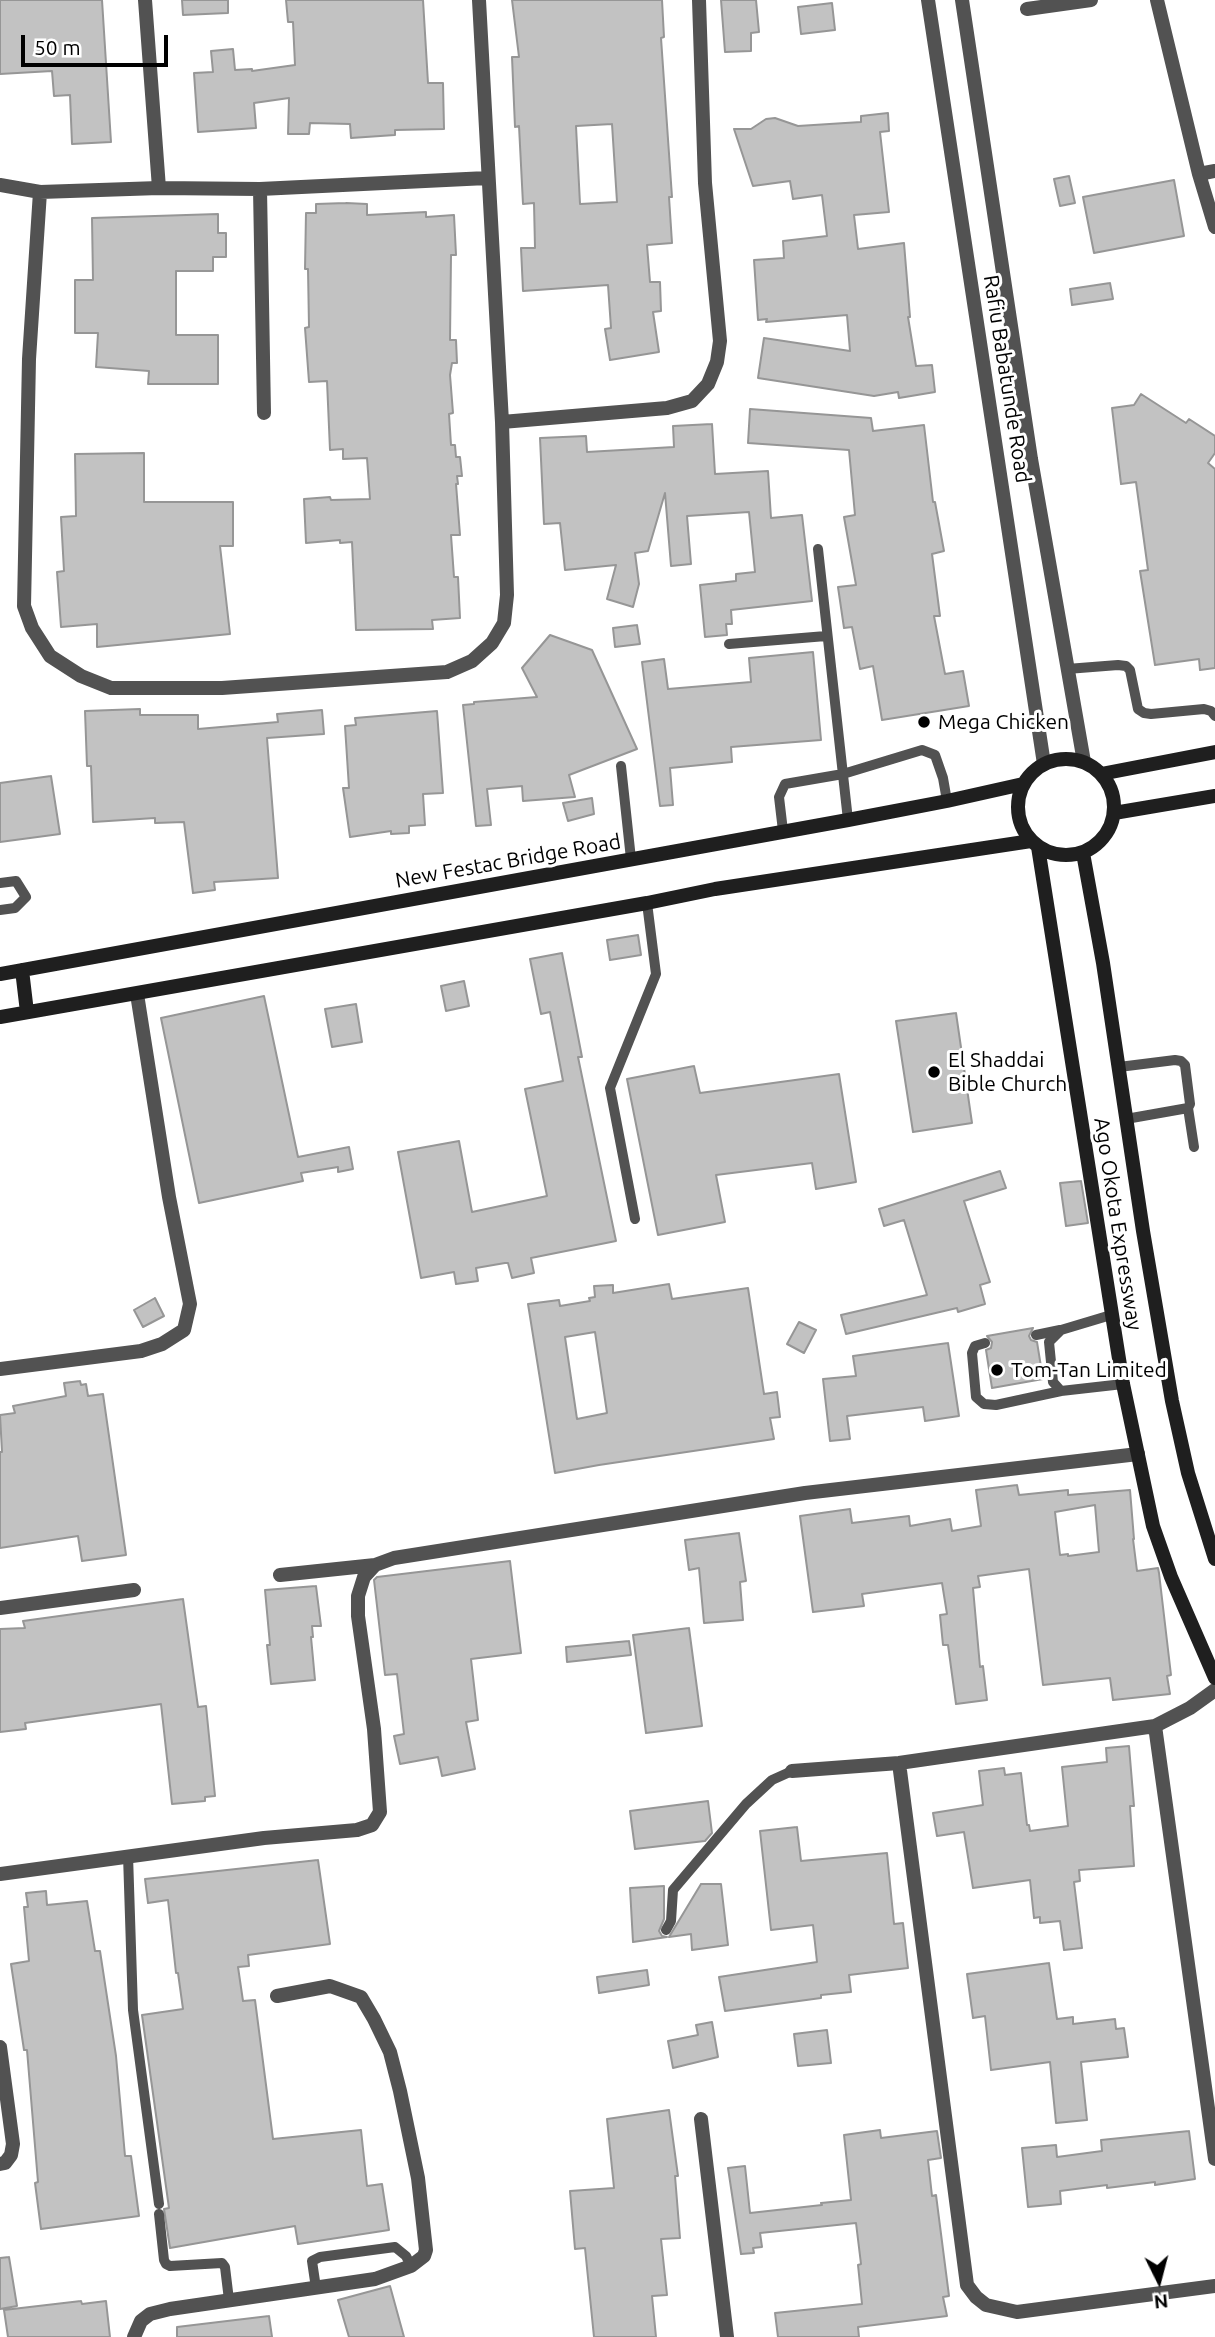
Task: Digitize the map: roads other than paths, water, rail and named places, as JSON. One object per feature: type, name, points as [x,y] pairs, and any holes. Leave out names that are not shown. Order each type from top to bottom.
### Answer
[{"type":"main road","points":[[1101,774],[1215,752]]},
{"type":"main road","points":[[0,1017],[715,889],[1034,844],[1060,855],[1083,853],[1098,844],[1109,830],[1114,813],[1112,792],[1101,774],[1084,762],[1070,759],[1057,759],[1032,772],[1023,784],[1017,804],[1020,824],[1034,844]]},
{"type":"main road","name":"New Festac Bridge Road","points":[[0,974],[848,820],[1023,784]]},
{"type":"main road","points":[[1114,813],[1215,796]]},
{"type":"main road","name":"Ago Okota Expressway","points":[[1034,844],[1123,1384],[1153,1526],[1171,1577],[1215,1678]]},
{"type":"main road","name":"Ago Okota Expressway","points":[[1083,853],[1103,963],[1143,1231],[1172,1401],[1188,1473],[1215,1559]]},
{"type":"main road","points":[[22,970],[27,1012]]},
{"type":"street","points":[[145,0],[159,188]]},
{"type":"street","points":[[40,192],[29,359],[24,606],[32,628],[50,656],[81,676],[111,688],[222,688],[447,672],[472,661],[492,643],[504,623],[507,595],[502,422],[479,0]]},
{"type":"street","points":[[502,422],[667,408],[692,401],[708,384],[717,362],[720,341],[705,183],[699,0]]},
{"type":"street","name":"Rafiu Babatunde Road","points":[[928,0],[1044,764]]},
{"type":"street","name":"Rafiu Babatunde Road","points":[[962,0],[1031,459],[1084,762]]},
{"type":"street","points":[[1027,9],[1091,0]]},
{"type":"street","points":[[1157,0],[1199,174],[1215,227]]},
{"type":"street","points":[[1199,174],[1215,171]]},
{"type":"street","points":[[0,185],[40,192],[159,188],[260,189],[487,178]]},
{"type":"street","points":[[260,189],[264,413]]},
{"type":"street","points":[[0,1370],[141,1351],[162,1344],[184,1330],[190,1304],[169,1197],[137,994]]},
{"type":"street","points":[[280,1575],[375,1565],[394,1558],[805,1493],[1138,1454]]},
{"type":"street","points":[[0,1874],[264,1838],[357,1830],[372,1825],[380,1812],[374,1729],[358,1616],[358,1597],[364,1577],[375,1565]]},
{"type":"street","points":[[0,1608],[134,1590]]},
{"type":"street","points":[[792,1771],[899,1763],[1155,1726],[1215,1690]]},
{"type":"street","points":[[1155,1726],[1215,2159]]},
{"type":"street","points":[[899,1763],[967,2285],[986,2305],[1017,2312],[1215,2286]]},
{"type":"street","points":[[134,2337],[141,2320],[150,2314],[375,2279],[420,2261],[426,2249],[418,2178],[390,2052],[361,1997],[330,1986],[277,1996]]},
{"type":"street","points":[[0,2047],[13,2144],[11,2155],[5,2163],[0,2164]]},
{"type":"street","points":[[701,2119],[727,2337]]},
{"type":"lane","points":[[818,549],[848,820]]},
{"type":"lane","points":[[729,644],[826,636]]},
{"type":"lane","points":[[1067,669],[1126,666],[1130,670],[1138,709],[1144,713],[1204,709],[1215,716]]},
{"type":"lane","points":[[783,831],[779,797],[785,784],[843,774],[922,750],[935,755],[947,801]]},
{"type":"lane","points":[[621,766],[631,859]]},
{"type":"lane","points":[[0,883],[16,881],[26,897],[15,908],[0,911]]},
{"type":"lane","points":[[635,1219],[610,1088],[656,974],[647,903]]},
{"type":"lane","points":[[1119,1068],[1175,1060],[1185,1065],[1194,1147]]},
{"type":"lane","points":[[1126,1119],[1188,1108]]},
{"type":"lane","points":[[1036,1335],[1111,1315]]},
{"type":"lane","points":[[1061,1330],[1049,1342],[1053,1382],[1061,1391]]},
{"type":"lane","points":[[985,1343],[975,1346],[972,1353],[976,1397],[984,1404],[996,1405],[1061,1391],[1123,1384]]},
{"type":"lane","points":[[666,1930],[671,1922],[673,1890],[746,1804],[772,1780],[792,1771]]},
{"type":"lane","points":[[128,1856],[133,2010],[164,2260],[170,2266],[222,2263],[225,2267],[229,2300]]},
{"type":"lane","points":[[316,2288],[313,2261],[320,2257],[395,2247],[406,2256],[411,2266]]},
{"type":"place","name":"Mega Chicken","points":[[924,722]]},
{"type":"place","name":"El Shaddai Bible Church","points":[[934,1072]]},
{"type":"place","name":"Tom-Tan Limited","points":[[997,1370]]}]
